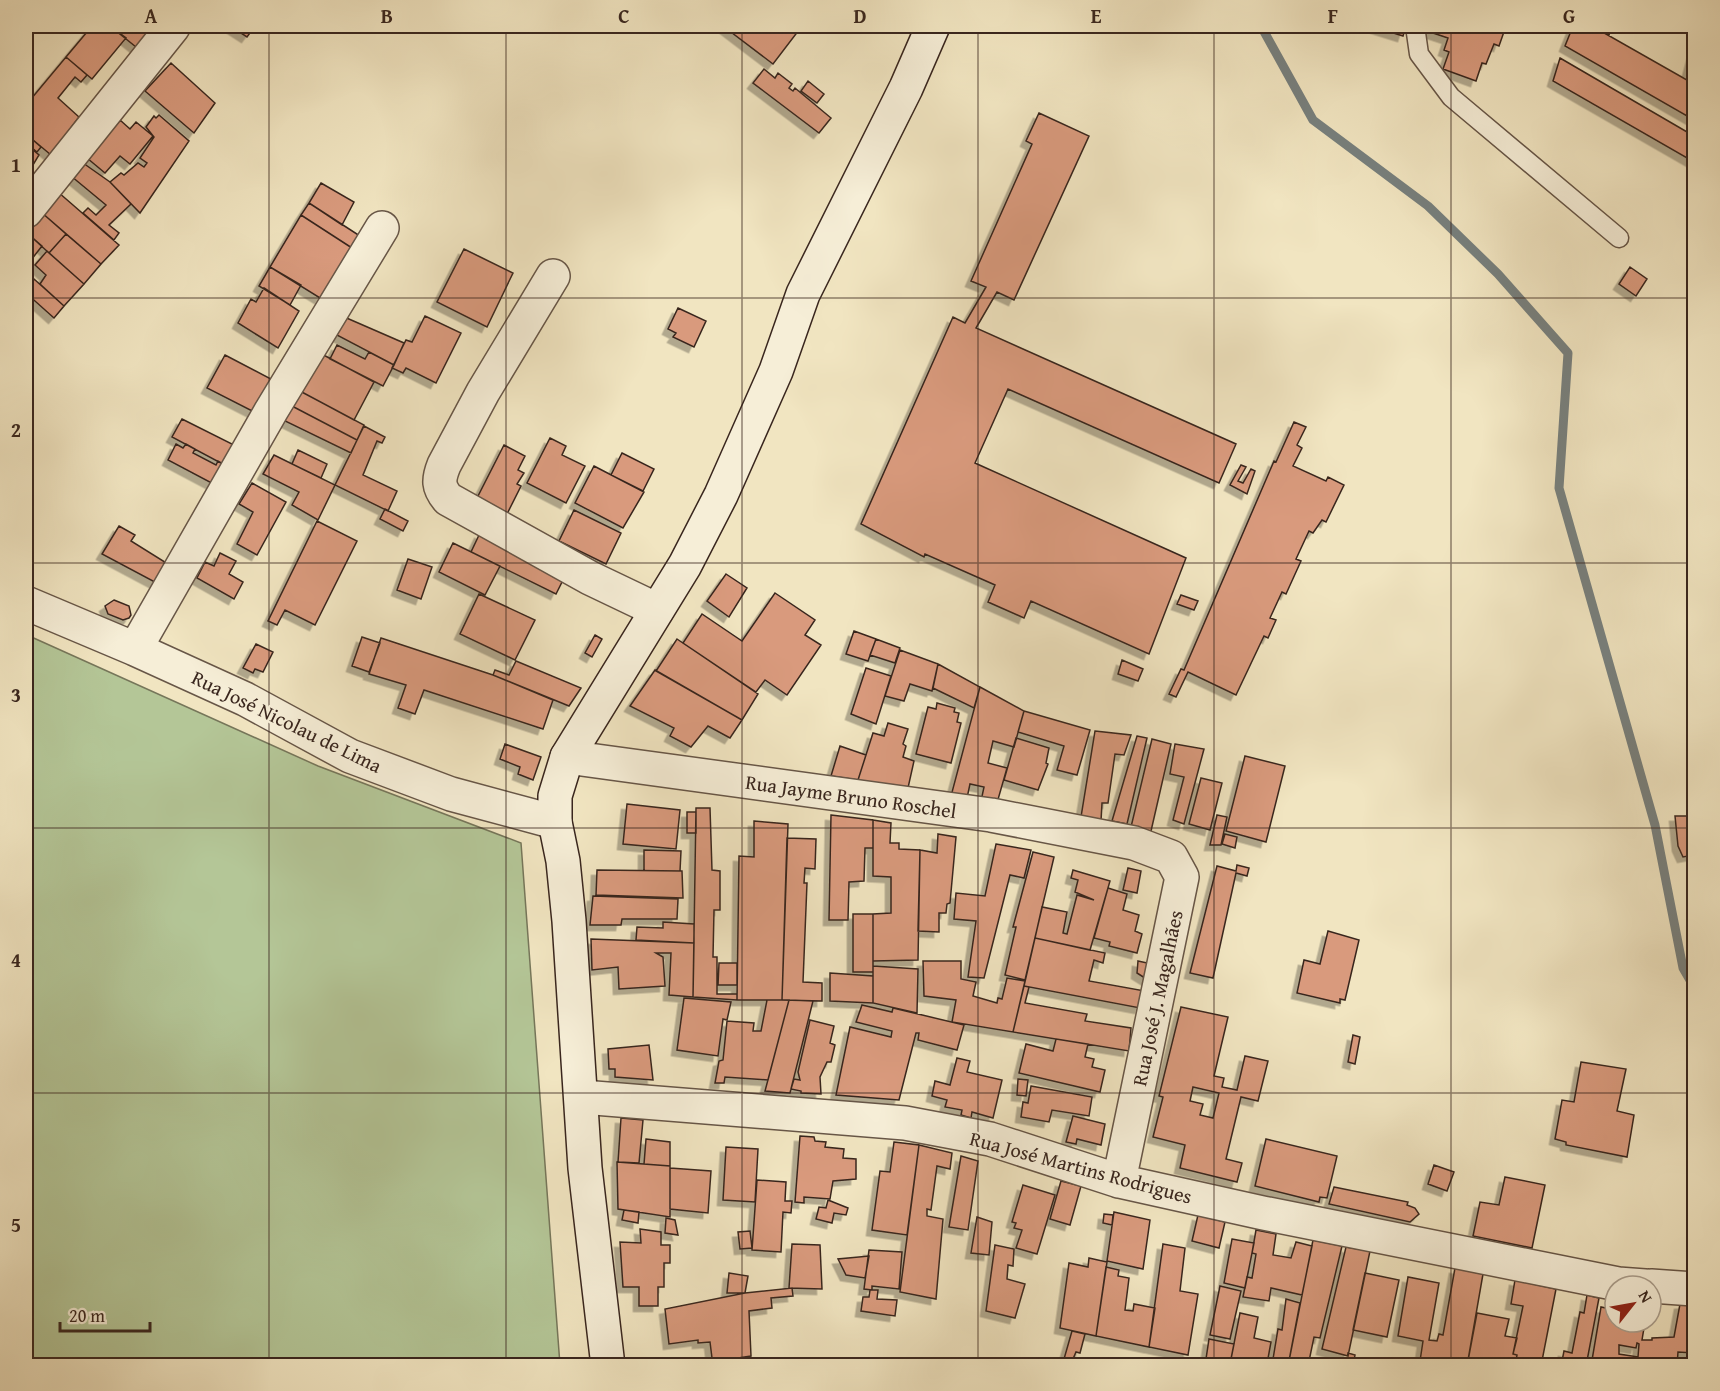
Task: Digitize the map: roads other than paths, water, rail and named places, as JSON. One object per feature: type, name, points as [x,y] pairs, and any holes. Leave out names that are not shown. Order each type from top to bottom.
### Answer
[{"type":"street","points":[[608,1365],[585,1168],[582,1097],[563,861],[555,822],[555,796],[567,757],[685,565],[721,495],[776,371],[803,294],[906,88],[933,26]]},
{"type":"street","points":[[26,211],[172,27]]},
{"type":"street","points":[[135,649],[271,411],[382,228]]},
{"type":"street","points":[[553,276],[483,392],[444,465],[439,477],[439,489],[448,499],[590,578],[657,610]]},
{"type":"street","name":"Rua José Nicolau de Lima","points":[[26,603],[245,699],[350,756],[451,794],[555,822]]},
{"type":"street","name":"Rua Jayme Bruno Roschel","points":[[567,757],[991,815],[1134,843]]},
{"type":"street","name":"Rua José J. Magalhães","points":[[1119,1180],[1182,877],[1171,857],[1134,843]]},
{"type":"street","name":"Rua José Martins Rodrigues","points":[[582,1097],[904,1123],[990,1140],[1119,1180],[1263,1213],[1603,1281]]},
{"type":"street","points":[[1663,1287],[1695,1289]]},
{"type":"lane","points":[[1415,26],[1419,54],[1450,97],[1619,238]]},
{"type":"waterway","points":[[1261,26],[1313,120],[1428,206],[1498,274],[1568,353],[1559,488],[1655,825],[1683,968],[1694,987]]}]
